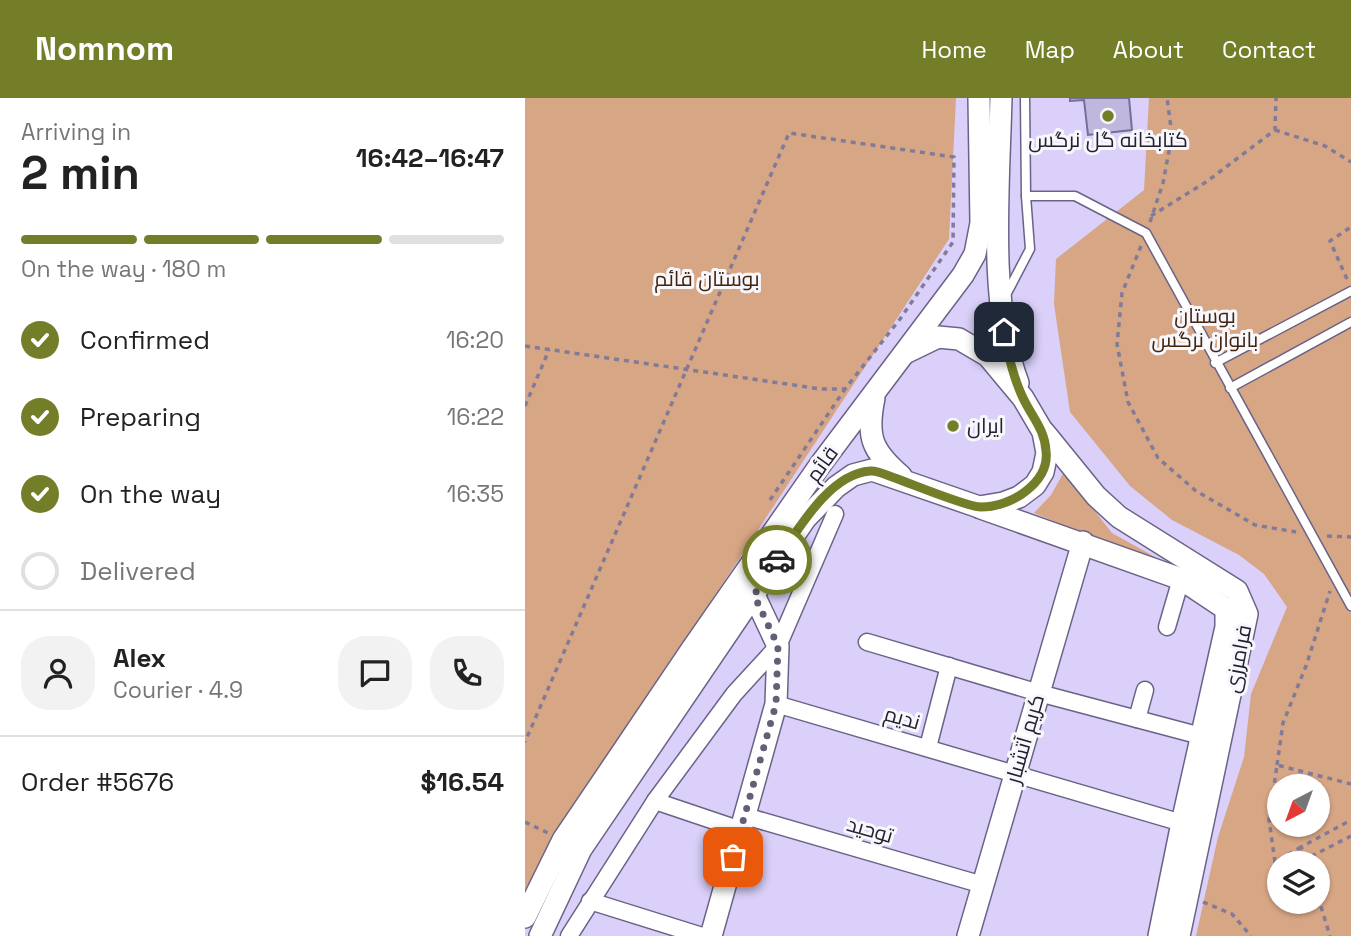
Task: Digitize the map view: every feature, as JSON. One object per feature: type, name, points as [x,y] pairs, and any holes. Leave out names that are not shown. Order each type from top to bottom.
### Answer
[{"type":"main road","name":"قائم","points":[[525,916],[563,840],[820,465],[963,275],[975,254],[981,223],[979,98]]},
{"type":"main road","points":[[1001,98],[1001,304],[1010,364],[1023,398]]},
{"type":"main road","points":[[905,353],[938,337],[959,339],[988,356],[1023,398],[1043,432],[1047,453],[1043,472],[1035,485],[1019,497],[979,507]]},
{"type":"main road","points":[[875,394],[869,421],[871,441],[881,459],[908,482],[1181,579]]},
{"type":"main road","name":"فرامرزی","points":[[1043,432],[1096,496],[1119,517],[1237,591],[1247,614],[1179,936]]},
{"type":"main road","name":"قائم","points":[[540,936],[581,849],[805,519],[835,487],[853,475],[872,470],[908,482]]},
{"type":"main road","name":"کریم آتشبار","points":[[968,936],[1083,542]]},
{"type":"main road","name":"فرامرزی","points":[[1159,936],[1226,627],[1226,609],[1181,579]]},
{"type":"main road","points":[[711,936],[776,704],[778,646],[754,595]]},
{"type":"street","points":[[569,936],[655,801],[733,694],[778,646],[835,514]]},
{"type":"street","points":[[1167,627],[1181,579]]},
{"type":"street","points":[[867,642],[1201,736]]},
{"type":"street","points":[[928,747],[949,666]]},
{"type":"street","points":[[1137,719],[1145,690]]},
{"type":"street","name":"ندیم","points":[[776,704],[1016,772],[1182,823]]},
{"type":"street","name":"توحید","points":[[655,801],[983,886]]},
{"type":"street","points":[[590,901],[702,936]]},
{"type":"lane","points":[[1001,304],[1030,249],[1026,196],[1025,98]]},
{"type":"lane","points":[[1026,196],[1075,196],[1146,233],[1215,363],[1351,606]]},
{"type":"lane","points":[[1215,363],[1351,289]]},
{"type":"lane","points":[[1230,388],[1351,321]]},
{"type":"path","points":[[1167,98],[1172,135],[1163,183],[1122,293],[1117,344],[1128,401],[1158,458],[1196,491],[1255,525],[1312,536],[1351,537]]},
{"type":"path","points":[[1275,130],[1276,98]]},
{"type":"path","points":[[1151,216],[1206,181],[1275,130]]},
{"type":"path","points":[[1275,130],[1325,146],[1351,162]]},
{"type":"path","points":[[525,346],[549,350],[686,369],[821,389],[845,389],[900,319],[953,242],[954,158],[789,133],[686,369],[525,742]]},
{"type":"path","points":[[1351,227],[1330,241],[1351,289]]},
{"type":"path","points":[[525,406],[549,350]]},
{"type":"path","points":[[1334,576],[1306,666],[1283,723],[1269,820],[1275,862],[1351,820]]},
{"type":"path","points":[[1277,765],[1351,784]]},
{"type":"path","points":[[525,822],[563,840]]},
{"type":"path","points":[[1325,851],[1351,836]]},
{"type":"path","points":[[1301,847],[1303,851]]},
{"type":"path","points":[[1188,897],[1232,914],[1251,936]]},
{"type":"path","points":[[1323,914],[1330,936]]},
{"type":"green space","name":"بوستان قائم","points":[[525,98],[956,98],[949,239],[540,862],[525,900]]},
{"type":"green space","name":"بوستان بانوان نرگس","points":[[1149,98],[1351,98],[1351,936],[1196,936],[1218,837],[1244,757],[1251,694],[1287,607],[1264,574],[1239,555],[1172,520],[1130,486],[1070,412],[1054,304],[1056,259],[1144,190]]},
{"type":"green space","points":[[1064,472],[1112,533],[1155,557],[1151,561],[1034,513],[1051,495]]},
{"type":"building","name":"کتابخانه گل نرگس","points":[[1070,98],[1129,98],[1132,130],[1088,135],[1084,100],[1070,101]]},
{"type":"way so far","points":[[733,857],[776,704],[778,646],[754,595],[777,560]]},
{"type":"place","name":"کتابخانه گل نرگس","points":[[1108,116]]},
{"type":"place","name":"ایران","points":[[953,426]]},
{"type":"route","points":[[777,560],[820,501],[853,475],[872,470],[979,507],[1019,497],[1035,485],[1043,472],[1047,453],[1043,432],[1023,398],[1010,364],[1004,332]]}]
